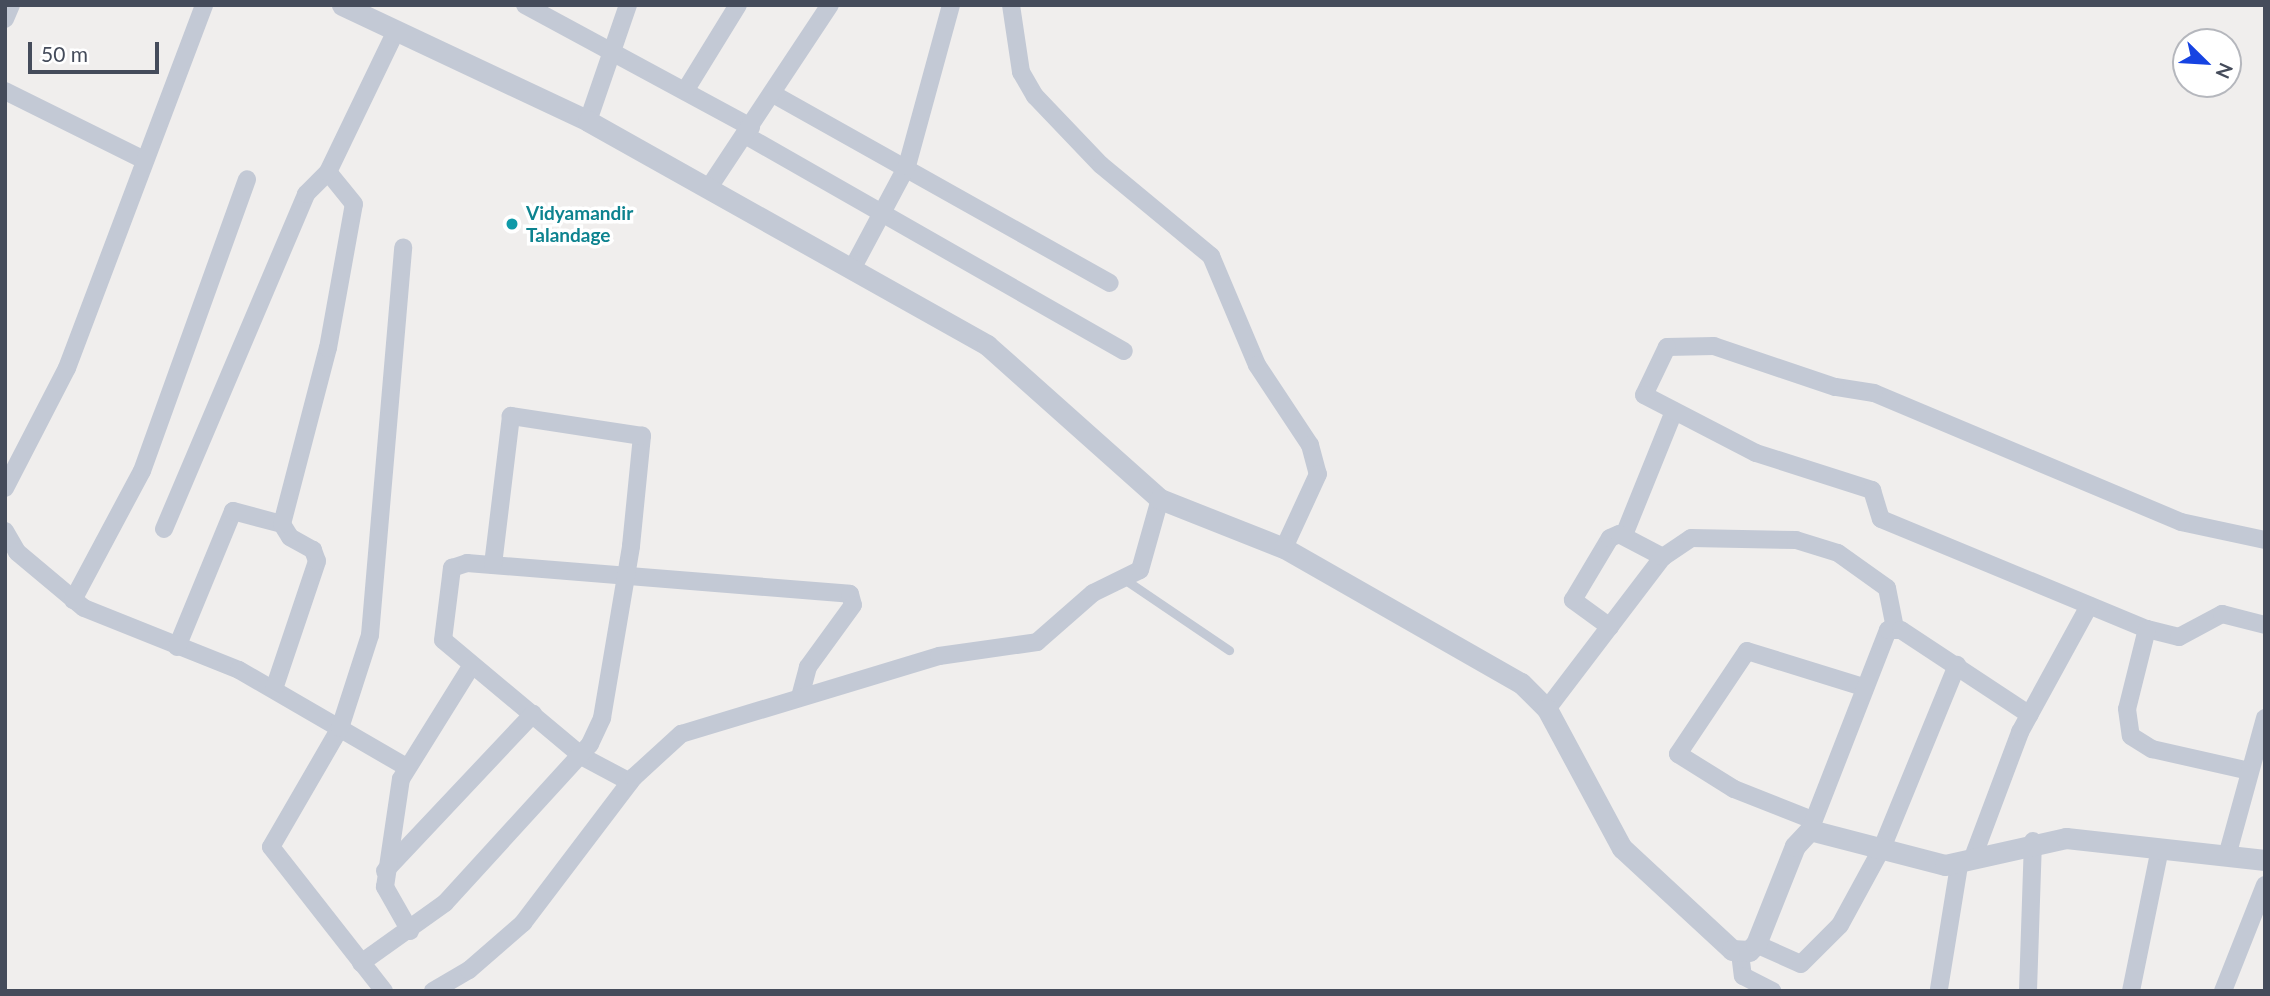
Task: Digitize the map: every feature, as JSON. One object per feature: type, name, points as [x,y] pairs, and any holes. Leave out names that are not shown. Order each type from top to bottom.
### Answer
[{"type":"street","points":[[5,19],[11,5]]},
{"type":"street","points":[[5,488],[67,368],[204,5]]},
{"type":"street","points":[[588,121],[628,5]]},
{"type":"street","points":[[685,91],[738,5]]},
{"type":"street","points":[[708,188],[830,5]]},
{"type":"street","points":[[852,269],[907,166],[951,5]]},
{"type":"street","points":[[1011,5],[1021,72],[1035,96],[1101,165],[1210,256],[1257,365],[1310,446],[1318,474],[1284,548]]},
{"type":"street","points":[[349,7],[588,121],[988,345],[1160,499],[1284,548],[1521,683],[1547,709],[1622,848],[1644,874],[1748,948],[1796,964],[1807,960],[1840,925],[1882,848],[1957,665]]},
{"type":"street","points":[[532,7],[685,91],[881,211],[1124,351]]},
{"type":"street","points":[[164,529],[306,194],[328,172],[396,31]]},
{"type":"street","points":[[5,91],[144,160]]},
{"type":"street","points":[[773,94],[907,166],[1110,283]]},
{"type":"street","points":[[274,689],[317,555],[283,532],[282,524],[328,348],[353,211],[352,196],[328,172]]},
{"type":"street","points":[[73,600],[142,471],[247,179]]},
{"type":"street","points":[[384,991],[271,847],[340,728],[370,635],[379,578],[403,247]]},
{"type":"street","points":[[2265,540],[2181,522],[1874,393],[1835,387],[1707,344],[1678,342],[1663,352],[1644,395],[1673,414],[1756,453],[1872,490],[1881,519],[2147,629],[2179,637],[2222,614],[2265,625]]},
{"type":"street","points":[[361,963],[410,931],[445,903],[583,757],[602,718],[625,575],[642,436],[517,414],[507,422],[493,565]]},
{"type":"street","points":[[1623,535],[1673,414]]},
{"type":"street","points":[[433,991],[469,970],[523,923],[630,782],[681,734],[801,694],[939,656],[1025,648],[1093,593],[1124,579],[1143,563],[1160,499]]},
{"type":"street","points":[[177,647],[233,511],[282,524]]},
{"type":"street","points":[[5,531],[18,552],[73,600],[105,620],[177,647],[274,689],[406,767]]},
{"type":"street","points":[[1547,709],[1663,557],[1691,538],[1731,534],[1822,548],[1887,587],[1895,628],[1957,665],[2030,715]]},
{"type":"street","points":[[1610,627],[1573,600],[1610,538],[1623,535],[1663,557]]},
{"type":"street","points":[[630,782],[583,757],[472,665],[440,633],[447,575],[457,564],[850,594],[853,605],[808,667],[801,694]]},
{"type":"street","points":[[1939,989],[1966,863],[2030,715],[2089,606]]},
{"type":"street","points":[[1772,991],[1743,976],[1748,948],[1795,846],[1810,825],[1883,638],[1895,628]]},
{"type":"street","points":[[2147,629],[2127,709],[2131,736],[2152,749],[2250,771]]},
{"type":"street","points":[[1863,687],[1747,651],[1678,754],[1734,789],[1810,825],[1882,848],[1966,863],[2033,841],[2066,838],[2265,860]]},
{"type":"street","points":[[410,931],[388,898],[384,871],[406,767],[472,665]]},
{"type":"street","points":[[384,871],[533,715]]},
{"type":"street","points":[[2227,856],[2265,718]]},
{"type":"street","points":[[2028,991],[2033,841]]},
{"type":"street","points":[[2131,991],[2160,849]]},
{"type":"street","points":[[2222,991],[2265,885]]},
{"type":"lane","points":[[1124,579],[1229,650]]},
{"type":"place","name":"Vidyamandir Talandage","points":[[512,224]]}]
